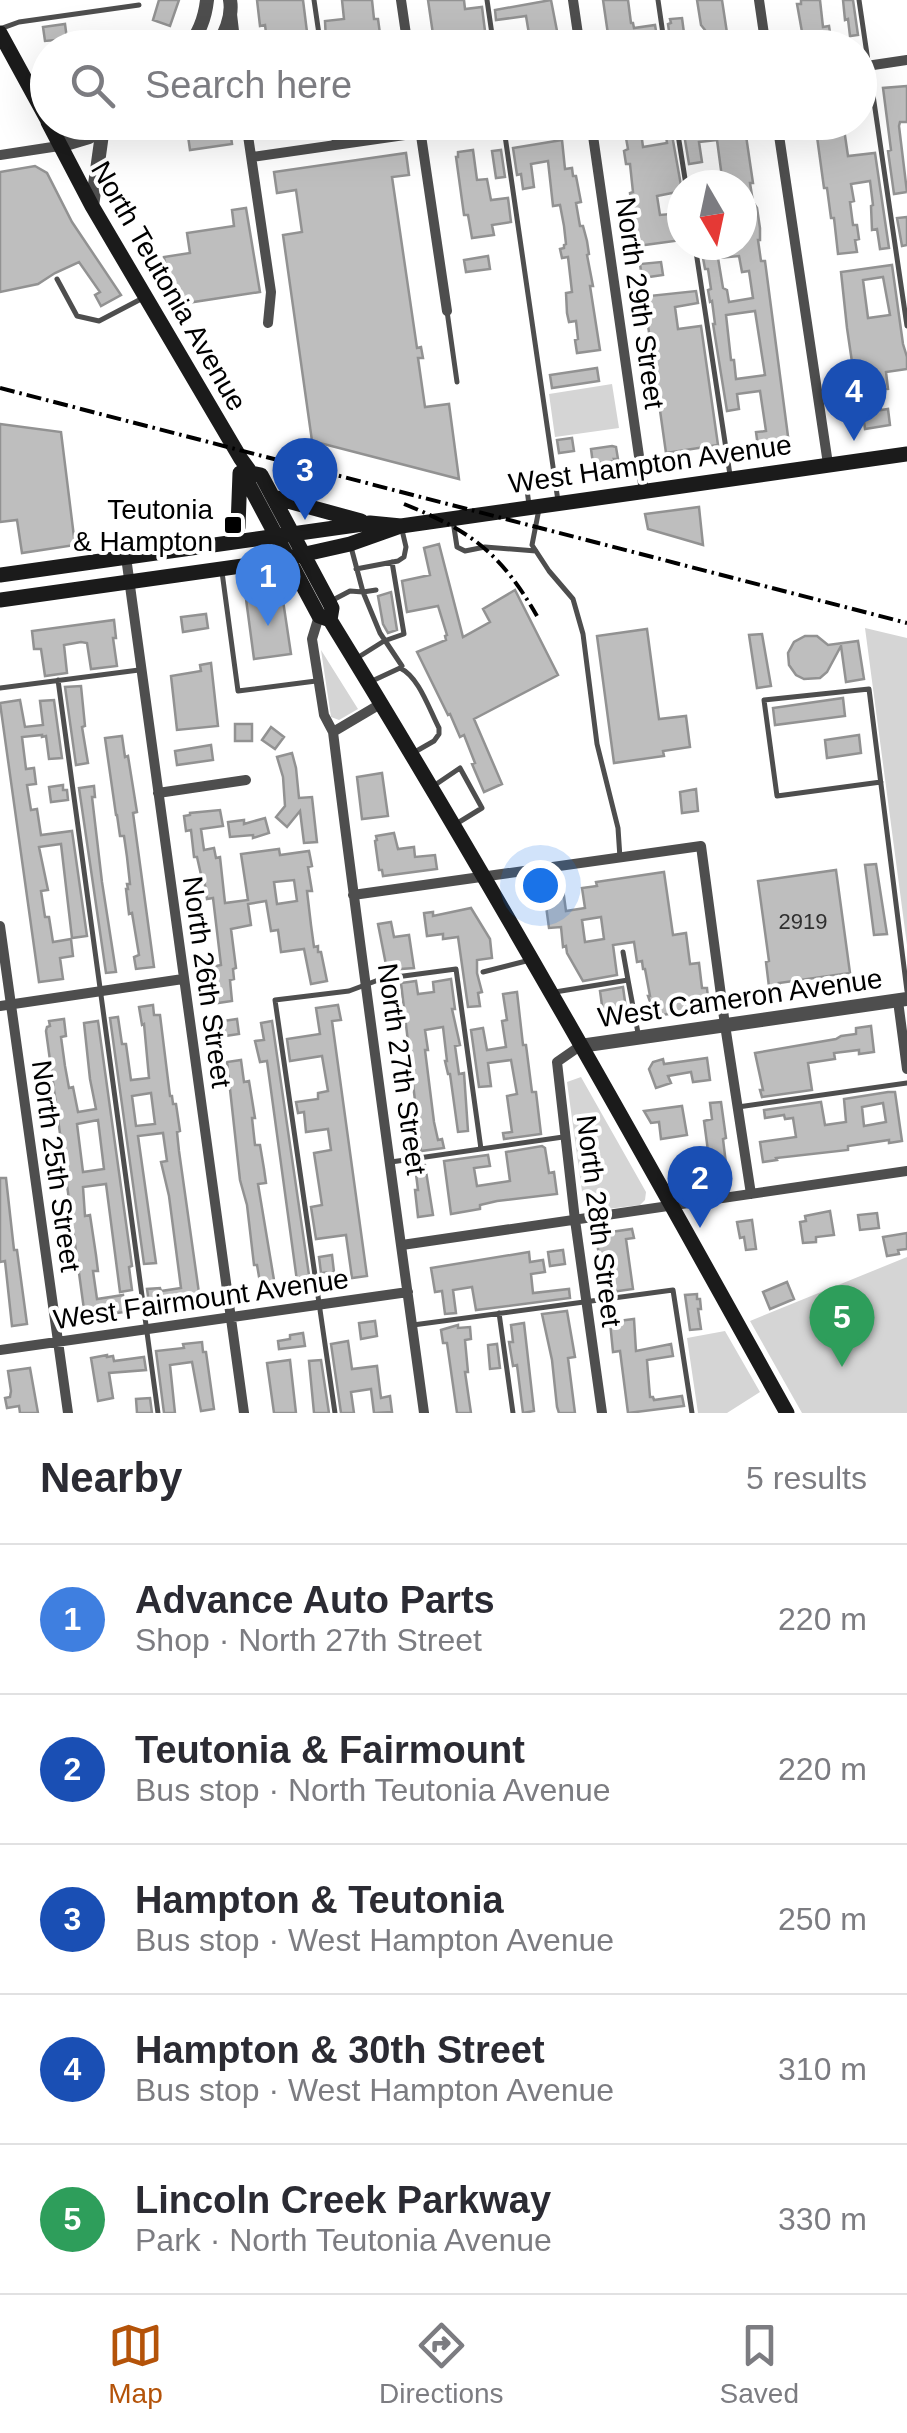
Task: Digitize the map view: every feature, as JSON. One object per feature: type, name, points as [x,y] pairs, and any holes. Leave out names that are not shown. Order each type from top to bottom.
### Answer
[{"type":"main road","name":"North Teutonia Avenue","points":[[1,35],[30,89]]},
{"type":"main road","name":"North Teutonia Avenue","points":[[56,140],[241,459],[251,473],[261,476],[273,497],[332,608],[324,618]]},
{"type":"main road","name":"West Hampton Avenue","points":[[0,600],[304,555],[401,526],[907,454]]},
{"type":"main road","points":[[231,542],[238,527],[241,459]]},
{"type":"main road","name":"North Teutonia Avenue","points":[[251,473],[248,484],[286,558],[369,682],[454,825],[787,1413]]},
{"type":"main road","points":[[273,497],[370,523]]},
{"type":"main road","name":"West Hampton Avenue","points":[[0,576],[370,523],[401,526]]},
{"type":"street","points":[[198,30],[207,0]]},
{"type":"street","points":[[401,0],[405,30]]},
{"type":"street","points":[[573,0],[577,30]]},
{"type":"street","points":[[759,0],[763,30]]},
{"type":"street","points":[[225,30],[231,4]]},
{"type":"street","points":[[231,4],[234,30]]},
{"type":"street","points":[[877,64],[907,60]]},
{"type":"street","points":[[59,146],[62,140]]},
{"type":"street","points":[[0,155],[79,140]]},
{"type":"street","points":[[92,206],[104,140]]},
{"type":"street","points":[[249,140],[271,292],[268,323]]},
{"type":"street","points":[[252,157],[360,140]]},
{"type":"street","points":[[422,140],[447,312]]},
{"type":"street","name":"North 29th Street","points":[[594,140],[644,491]]},
{"type":"street","points":[[780,140],[828,464]]},
{"type":"street","name":"North 26th Street","points":[[126,557],[244,1413]]},
{"type":"street","name":"North 27th Street","points":[[324,618],[312,639],[324,714],[333,732],[424,1413]]},
{"type":"street","points":[[333,732],[382,703]]},
{"type":"street","points":[[158,793],[246,780]]},
{"type":"street","points":[[353,896],[700,846],[751,1194]]},
{"type":"street","name":"North 25th Street","points":[[0,926],[6,1005],[68,1413]]},
{"type":"street","points":[[6,1005],[183,979]]},
{"type":"street","points":[[904,997],[907,1069]]},
{"type":"street","name":"West Cameron Avenue","points":[[580,1046],[904,997]]},
{"type":"street","name":"North 28th Street","points":[[580,1046],[557,1062],[602,1413]]},
{"type":"street","points":[[402,1246],[906,1172]]},
{"type":"street","name":"West Fairmount Avenue","points":[[0,1350],[408,1292]]},
{"type":"lane","points":[[314,0],[318,30]]},
{"type":"lane","points":[[488,0],[492,30]]},
{"type":"lane","points":[[658,0],[662,30]]},
{"type":"lane","points":[[860,0],[862,30]]},
{"type":"lane","points":[[1,35],[19,22],[139,5]]},
{"type":"lane","points":[[334,140],[335,145]]},
{"type":"lane","points":[[507,140],[558,503]]},
{"type":"lane","points":[[679,140],[684,170]]},
{"type":"lane","points":[[876,140],[907,326]]},
{"type":"lane","points":[[697,260],[730,478]]},
{"type":"lane","points":[[57,280],[77,316],[100,320],[146,296]]},
{"type":"lane","points":[[447,312],[457,382]]},
{"type":"lane","points":[[526,482],[535,507],[532,545],[572,599],[583,634],[597,744],[618,828],[620,858]]},
{"type":"lane","points":[[453,519],[457,547],[465,551],[536,551]]},
{"type":"lane","points":[[356,568],[404,557],[401,526]]},
{"type":"lane","points":[[350,544],[363,592],[379,621],[384,641],[415,682],[438,728],[434,742],[412,754]]},
{"type":"lane","points":[[354,659],[404,634],[398,618],[392,562]]},
{"type":"lane","points":[[222,569],[238,691],[318,681]]},
{"type":"lane","points":[[329,602],[350,591],[376,590]]},
{"type":"lane","points":[[370,607],[380,606]]},
{"type":"lane","points":[[0,688],[142,669]]},
{"type":"lane","points":[[369,682],[404,669]]},
{"type":"lane","points":[[58,680],[158,1413]]},
{"type":"lane","points":[[880,782],[777,796],[764,700],[869,690],[880,782],[904,997]]},
{"type":"lane","points":[[431,787],[460,768],[482,808],[454,825]]},
{"type":"lane","points":[[623,952],[639,1037]]},
{"type":"lane","points":[[483,972],[532,959]]},
{"type":"lane","points":[[334,1413],[274,1000],[456,969],[481,1149]]},
{"type":"lane","points":[[552,993],[628,980]]},
{"type":"lane","points":[[738,1108],[907,1084]]},
{"type":"lane","points":[[388,1163],[566,1137]]},
{"type":"lane","points":[[412,1325],[674,1290],[692,1413]]},
{"type":"lane","points":[[500,1313],[514,1413]]},
{"type":"shaded area","points":[[612,384],[619,428],[555,437],[549,394]]},
{"type":"shaded area","points":[[865,628],[907,638],[907,945]]},
{"type":"shaded area","points":[[321,650],[358,709],[339,720],[331,717]]},
{"type":"shaded area","points":[[581,1077],[646,1192],[640,1205],[591,1211],[584,1206],[567,1082]]},
{"type":"shaded area","points":[[907,1257],[907,1413],[802,1413],[750,1321]]},
{"type":"shaded area","points":[[725,1331],[760,1392],[727,1413],[698,1413],[687,1338]]},
{"type":"building","points":[[159,0],[179,0],[170,26],[153,20]]},
{"type":"building","points":[[257,0],[303,0],[307,30],[266,30],[265,25],[260,26]]},
{"type":"building","points":[[342,0],[372,0],[380,30],[325,30],[325,21],[344,19]]},
{"type":"building","points":[[428,0],[464,0],[465,9],[482,7],[485,30],[432,30]]},
{"type":"building","points":[[551,0],[557,30],[528,30],[526,16],[496,20],[495,10]]},
{"type":"building","points":[[603,0],[628,0],[634,28],[655,25],[656,30],[607,30]]},
{"type":"building","points":[[697,0],[722,0],[727,30],[705,30]]},
{"type":"building","points":[[801,0],[820,0],[823,27],[829,26],[830,30],[802,30],[797,4]]},
{"type":"building","points":[[843,0],[853,0],[857,30],[849,30],[848,19],[845,20]]},
{"type":"building","points":[[682,18],[684,30],[669,30],[670,19]]},
{"type":"building","points":[[65,24],[66,30],[43,30],[43,27]]},
{"type":"building","points":[[907,86],[907,122],[900,122],[899,126],[907,192],[894,194],[883,88]]},
{"type":"building","points":[[189,140],[231,140],[232,144],[190,150]]},
{"type":"building","points":[[562,140],[565,169],[572,168],[576,176],[581,202],[576,203],[587,241],[600,350],[577,353],[576,321],[569,322],[567,313],[566,293],[572,292],[568,257],[562,258],[560,249],[566,244],[564,226],[560,205],[553,206],[548,161],[531,164],[534,187],[523,189],[513,148]]},
{"type":"building","points":[[626,140],[642,140],[643,147],[673,140],[678,170],[667,170],[667,194],[657,196],[660,215],[667,214],[667,242],[637,246],[630,164],[626,164],[624,151],[628,149]]},
{"type":"building","points":[[685,140],[717,140],[699,142],[702,162],[689,164]]},
{"type":"building","points":[[717,140],[747,140],[751,170],[721,170]]},
{"type":"building","points":[[817,140],[846,140],[848,156],[875,153],[889,248],[880,249],[877,229],[872,230],[870,181],[851,184],[853,225],[857,225],[859,239],[855,240],[857,252],[838,254],[834,218],[824,188]]},
{"type":"building","points":[[473,150],[477,180],[487,179],[491,200],[508,198],[511,222],[492,225],[494,235],[472,238],[468,215],[464,215],[456,157],[458,152]]},
{"type":"building","points":[[501,150],[505,177],[496,178],[492,151]]},
{"type":"building","points":[[406,153],[409,175],[392,177],[417,348],[421,347],[423,358],[418,358],[425,407],[449,404],[459,479],[312,441],[283,235],[302,232],[296,190],[277,193],[274,172]]},
{"type":"building","points":[[35,166],[47,173],[72,222],[121,295],[101,306],[95,295],[100,292],[79,262],[38,284],[0,292],[0,172]]},
{"type":"building","points":[[246,208],[260,292],[187,303],[186,298],[179,299],[170,278],[167,279],[164,257],[190,253],[187,233],[234,226],[232,210]]},
{"type":"building","points":[[757,208],[758,240],[761,261],[765,261],[789,444],[758,447],[756,432],[766,431],[760,391],[737,394],[739,409],[727,411],[703,260],[718,260],[729,302],[753,298],[749,271],[742,272],[740,260],[757,260]],"holes":[[[755,311],[765,375],[736,379],[726,315]]]},
{"type":"building","points":[[907,217],[907,245],[902,246],[897,218]]},
{"type":"building","points":[[488,256],[490,269],[466,272],[464,260]]},
{"type":"building","points":[[661,262],[663,275],[642,278],[640,264]]},
{"type":"building","points":[[892,265],[907,369],[886,372],[888,389],[878,390],[881,410],[888,409],[890,425],[865,429],[841,272]],"holes":[[[883,277],[890,315],[868,318],[863,280]]]},
{"type":"building","points":[[696,291],[698,303],[675,307],[678,329],[701,326],[718,445],[666,453],[645,304],[650,303],[649,296]]},
{"type":"building","points":[[597,368],[599,381],[552,388],[550,375]]},
{"type":"building","points":[[0,424],[61,432],[75,545],[22,553],[17,520],[0,522]]},
{"type":"building","points":[[572,438],[574,451],[559,453],[557,440]]},
{"type":"building","points":[[616,447],[618,459],[593,464],[591,449]]},
{"type":"building","points":[[699,507],[703,545],[648,529],[645,514]]},
{"type":"building","points":[[439,544],[463,637],[490,622],[483,609],[515,590],[558,675],[474,719],[502,784],[484,792],[464,735],[460,737],[417,652],[446,640],[438,606],[407,612],[402,581],[430,575],[424,548]]},
{"type":"building","points":[[391,592],[397,630],[388,633],[378,596]]},
{"type":"building","points":[[282,594],[291,654],[254,659],[246,599]]},
{"type":"building","points":[[206,614],[208,628],[183,632],[181,617]]},
{"type":"building","points":[[114,620],[117,666],[91,669],[87,643],[81,642],[64,645],[67,673],[45,676],[41,649],[34,649],[32,631]]},
{"type":"building","points":[[647,629],[659,719],[686,716],[690,747],[663,751],[664,756],[614,763],[597,636]]},
{"type":"building","points":[[762,634],[771,686],[757,688],[749,635]]},
{"type":"building","points":[[805,636],[817,636],[828,645],[858,641],[864,679],[846,682],[841,646],[820,678],[796,675],[789,665],[788,653],[794,642]]},
{"type":"building","points":[[211,663],[218,726],[177,730],[171,676],[201,671],[200,665]]},
{"type":"building","points":[[81,686],[88,763],[76,765],[65,687]]},
{"type":"building","points":[[843,698],[845,716],[775,725],[773,708]]},
{"type":"building","points":[[20,700],[25,727],[43,725],[40,701],[54,700],[62,758],[49,759],[46,736],[22,737],[26,769],[34,768],[36,784],[27,785],[31,810],[37,809],[41,835],[72,831],[87,936],[72,938],[61,844],[39,847],[48,890],[41,891],[45,917],[49,917],[53,942],[71,939],[73,956],[60,958],[63,979],[39,982],[0,703]]},
{"type":"building","points":[[235,724],[252,724],[252,741],[235,741]]},
{"type":"building","points":[[271,727],[284,737],[275,749],[262,740]]},
{"type":"building","points":[[859,735],[861,753],[827,758],[825,740]]},
{"type":"building","points":[[122,736],[137,812],[133,813],[154,967],[136,969],[134,957],[139,955],[132,913],[129,914],[127,857],[116,815],[105,738]]},
{"type":"building","points":[[211,745],[213,760],[177,765],[175,751]]},
{"type":"building","points":[[292,753],[299,798],[312,797],[317,842],[304,843],[300,811],[287,827],[276,817],[285,806],[277,757]]},
{"type":"building","points":[[382,773],[388,816],[362,819],[357,777]]},
{"type":"building","points":[[63,785],[68,800],[51,802],[49,787]]},
{"type":"building","points":[[94,786],[102,882],[116,972],[106,973],[79,788]]},
{"type":"building","points":[[696,789],[698,811],[682,813],[680,792]]},
{"type":"building","points":[[220,810],[223,826],[201,829],[204,850],[214,848],[216,858],[220,857],[225,903],[248,900],[241,854],[279,849],[280,855],[309,851],[312,891],[307,891],[314,947],[318,946],[321,952],[327,981],[311,984],[304,949],[281,952],[278,930],[271,931],[266,901],[248,904],[251,925],[231,929],[236,968],[234,979],[230,980],[232,1001],[218,1003],[216,966],[221,965],[213,898],[207,899],[204,879],[194,857],[191,830],[186,831],[184,816]],"holes":[[[294,880],[297,901],[277,904],[274,882]]]},
{"type":"building","points":[[265,818],[269,833],[253,838],[230,837],[228,822],[244,820],[244,824]]},
{"type":"building","points":[[394,833],[398,849],[414,847],[415,857],[435,855],[437,869],[383,876],[376,836]]},
{"type":"building","points":[[876,864],[887,934],[874,935],[865,865]]},
{"type":"building","points":[[836,870],[850,973],[769,987],[758,881]]},
{"type":"building","points":[[664,872],[673,935],[686,933],[690,964],[699,963],[709,1008],[655,1016],[645,969],[642,961],[637,962],[634,942],[613,945],[617,975],[583,981],[566,946],[563,947],[561,927],[549,928],[546,906],[540,906],[538,892],[563,889],[566,911],[585,908],[582,888],[597,886],[596,882]],"holes":[[[601,917],[604,939],[585,942],[582,920]]]},
{"type":"building","points":[[471,908],[490,939],[492,958],[477,960],[480,1006],[468,1007],[458,937],[427,936],[424,913],[433,912],[433,916]]},
{"type":"building","points":[[391,922],[394,937],[409,935],[414,968],[387,970],[378,924]]},
{"type":"building","points":[[451,979],[452,1009],[460,1045],[455,1046],[459,1074],[464,1073],[468,1131],[458,1132],[443,1027],[425,1030],[434,1122],[444,1148],[421,1151],[401,983],[416,981],[418,994],[434,992],[433,982]]},
{"type":"building","points":[[623,987],[627,1016],[604,1020],[600,991]]},
{"type":"building","points":[[517,992],[541,1134],[504,1139],[503,1133],[512,1132],[507,1096],[517,1094],[511,1060],[488,1063],[491,1086],[479,1087],[471,1030],[483,1028],[487,1050],[506,1047],[503,994]]},
{"type":"building","points":[[153,1005],[154,1015],[160,1015],[170,1096],[176,1104],[200,1300],[186,1304],[149,1303],[147,1289],[181,1288],[161,1162],[167,1161],[163,1133],[138,1136],[156,1263],[144,1264],[110,1018],[118,1017],[131,1080],[149,1078],[139,1007]],"holes":[[[151,1093],[155,1124],[136,1126],[132,1096]]]},
{"type":"building","points":[[338,1005],[341,1020],[332,1021],[367,1276],[352,1278],[346,1235],[316,1239],[311,1207],[322,1205],[314,1153],[331,1150],[328,1129],[306,1132],[304,1112],[298,1113],[296,1102],[318,1099],[318,1093],[328,1091],[322,1056],[290,1061],[287,1039],[320,1034],[316,1008]]},
{"type":"building","points":[[64,1019],[66,1036],[61,1037],[65,1066],[78,1112],[96,1109],[84,1023],[98,1021],[132,1266],[132,1290],[120,1292],[106,1184],[83,1187],[85,1216],[90,1215],[96,1255],[98,1271],[93,1271],[97,1299],[123,1295],[125,1312],[85,1317],[46,1031],[49,1021]],"holes":[[[98,1120],[104,1169],[83,1172],[77,1124]]]},
{"type":"building","points":[[237,1019],[239,1034],[225,1036],[223,1021]]},
{"type":"building","points":[[272,1021],[309,1275],[308,1279],[297,1281],[267,1061],[260,1062],[255,1041],[264,1040],[261,1023]]},
{"type":"building","points":[[871,1026],[874,1052],[834,1053],[835,1059],[808,1063],[812,1090],[762,1097],[755,1053],[836,1039],[856,1034],[856,1028]]},
{"type":"building","points":[[707,1058],[710,1080],[693,1082],[691,1072],[668,1076],[671,1083],[656,1088],[649,1069],[653,1062]]},
{"type":"building","points":[[241,1060],[244,1082],[249,1081],[255,1145],[260,1145],[264,1169],[266,1183],[258,1184],[276,1292],[262,1294],[240,1180],[227,1062]]},
{"type":"building","points":[[895,1092],[902,1141],[848,1146],[848,1150],[763,1162],[760,1142],[796,1137],[793,1118],[765,1118],[764,1110],[821,1102],[825,1125],[846,1122],[844,1099]],"holes":[[[883,1103],[886,1122],[864,1126],[862,1107]]]},
{"type":"building","points":[[721,1102],[726,1164],[710,1166],[704,1121],[712,1119],[710,1103]]},
{"type":"building","points":[[682,1106],[687,1135],[661,1139],[659,1122],[651,1123],[644,1111]]},
{"type":"building","points":[[542,1146],[549,1173],[554,1172],[557,1194],[497,1201],[480,1205],[480,1209],[451,1214],[444,1161],[488,1155],[490,1166],[474,1168],[477,1186],[510,1181],[506,1152]]},
{"type":"building","points":[[425,1165],[433,1215],[418,1217],[415,1166]]},
{"type":"building","points":[[0,1178],[6,1178],[27,1324],[12,1326],[5,1261],[0,1262]]},
{"type":"building","points":[[830,1211],[834,1235],[803,1243],[800,1222],[806,1221],[805,1216]]},
{"type":"building","points":[[877,1213],[879,1228],[860,1230],[858,1215]]},
{"type":"building","points":[[752,1220],[756,1249],[746,1250],[737,1222]]},
{"type":"building","points":[[632,1229],[634,1238],[626,1239],[633,1289],[604,1293],[596,1234]]},
{"type":"building","points":[[907,1233],[907,1249],[887,1256],[883,1237]]},
{"type":"building","points":[[563,1250],[565,1264],[550,1266],[548,1252]]},
{"type":"building","points":[[529,1252],[530,1262],[543,1260],[545,1272],[531,1274],[533,1293],[569,1289],[570,1298],[476,1310],[472,1287],[453,1290],[456,1313],[445,1314],[442,1291],[435,1292],[431,1268]]},
{"type":"building","points":[[332,1255],[334,1272],[321,1273],[319,1257]]},
{"type":"building","points":[[787,1282],[794,1299],[770,1309],[763,1292]]},
{"type":"building","points":[[697,1294],[701,1329],[690,1330],[685,1295]]},
{"type":"building","points":[[567,1311],[575,1357],[568,1358],[575,1413],[559,1413],[542,1314]]},
{"type":"building","points":[[634,1319],[636,1351],[671,1344],[673,1356],[647,1360],[650,1397],[654,1400],[682,1396],[684,1406],[628,1413],[620,1351],[613,1352],[610,1322]]},
{"type":"building","points":[[375,1321],[377,1336],[361,1339],[359,1323]]},
{"type":"building","points":[[524,1323],[534,1411],[523,1413],[517,1365],[513,1366],[509,1342],[513,1342],[511,1325]]},
{"type":"building","points":[[458,1325],[470,1327],[471,1339],[465,1340],[465,1372],[471,1413],[457,1413],[447,1343],[443,1343],[441,1330]]},
{"type":"building","points":[[303,1333],[305,1346],[279,1349],[278,1341]]},
{"type":"building","points":[[348,1341],[352,1369],[377,1366],[381,1398],[390,1396],[392,1412],[374,1413],[371,1389],[351,1392],[354,1413],[341,1413],[331,1344]]},
{"type":"building","points":[[202,1342],[214,1409],[201,1411],[192,1362],[170,1365],[175,1413],[164,1413],[156,1351]]},
{"type":"building","points":[[497,1344],[500,1368],[490,1369],[488,1345]]},
{"type":"building","points":[[113,1356],[114,1361],[144,1357],[146,1370],[109,1373],[113,1398],[98,1401],[91,1358]]},
{"type":"building","points":[[290,1360],[296,1413],[274,1413],[267,1363]]},
{"type":"building","points":[[321,1360],[329,1413],[314,1413],[309,1361]]},
{"type":"building","points":[[30,1368],[38,1413],[20,1413],[19,1406],[7,1408],[5,1398],[10,1397],[11,1391],[8,1371]]},
{"type":"building","points":[[150,1398],[152,1413],[137,1413],[136,1399]]},
{"type":"railway","points":[[0,388],[907,623]]},
{"type":"railway","points":[[404,504],[448,524],[482,546],[510,575],[537,616]]},
{"type":"place","name":"Hampton & 30th Street","points":[[854,441]]},
{"type":"place","name":"Hampton & Teutonia","points":[[305,520]]},
{"type":"place","name":"Teutonia & Hampton","points":[[233,525]]},
{"type":"place","name":"Advance Auto Parts","points":[[268,626]]},
{"type":"place","name":"Teutonia & Fairmount","points":[[700,1228]]},
{"type":"place","name":"Lincoln Creek Parkway","points":[[842,1367]]}]
